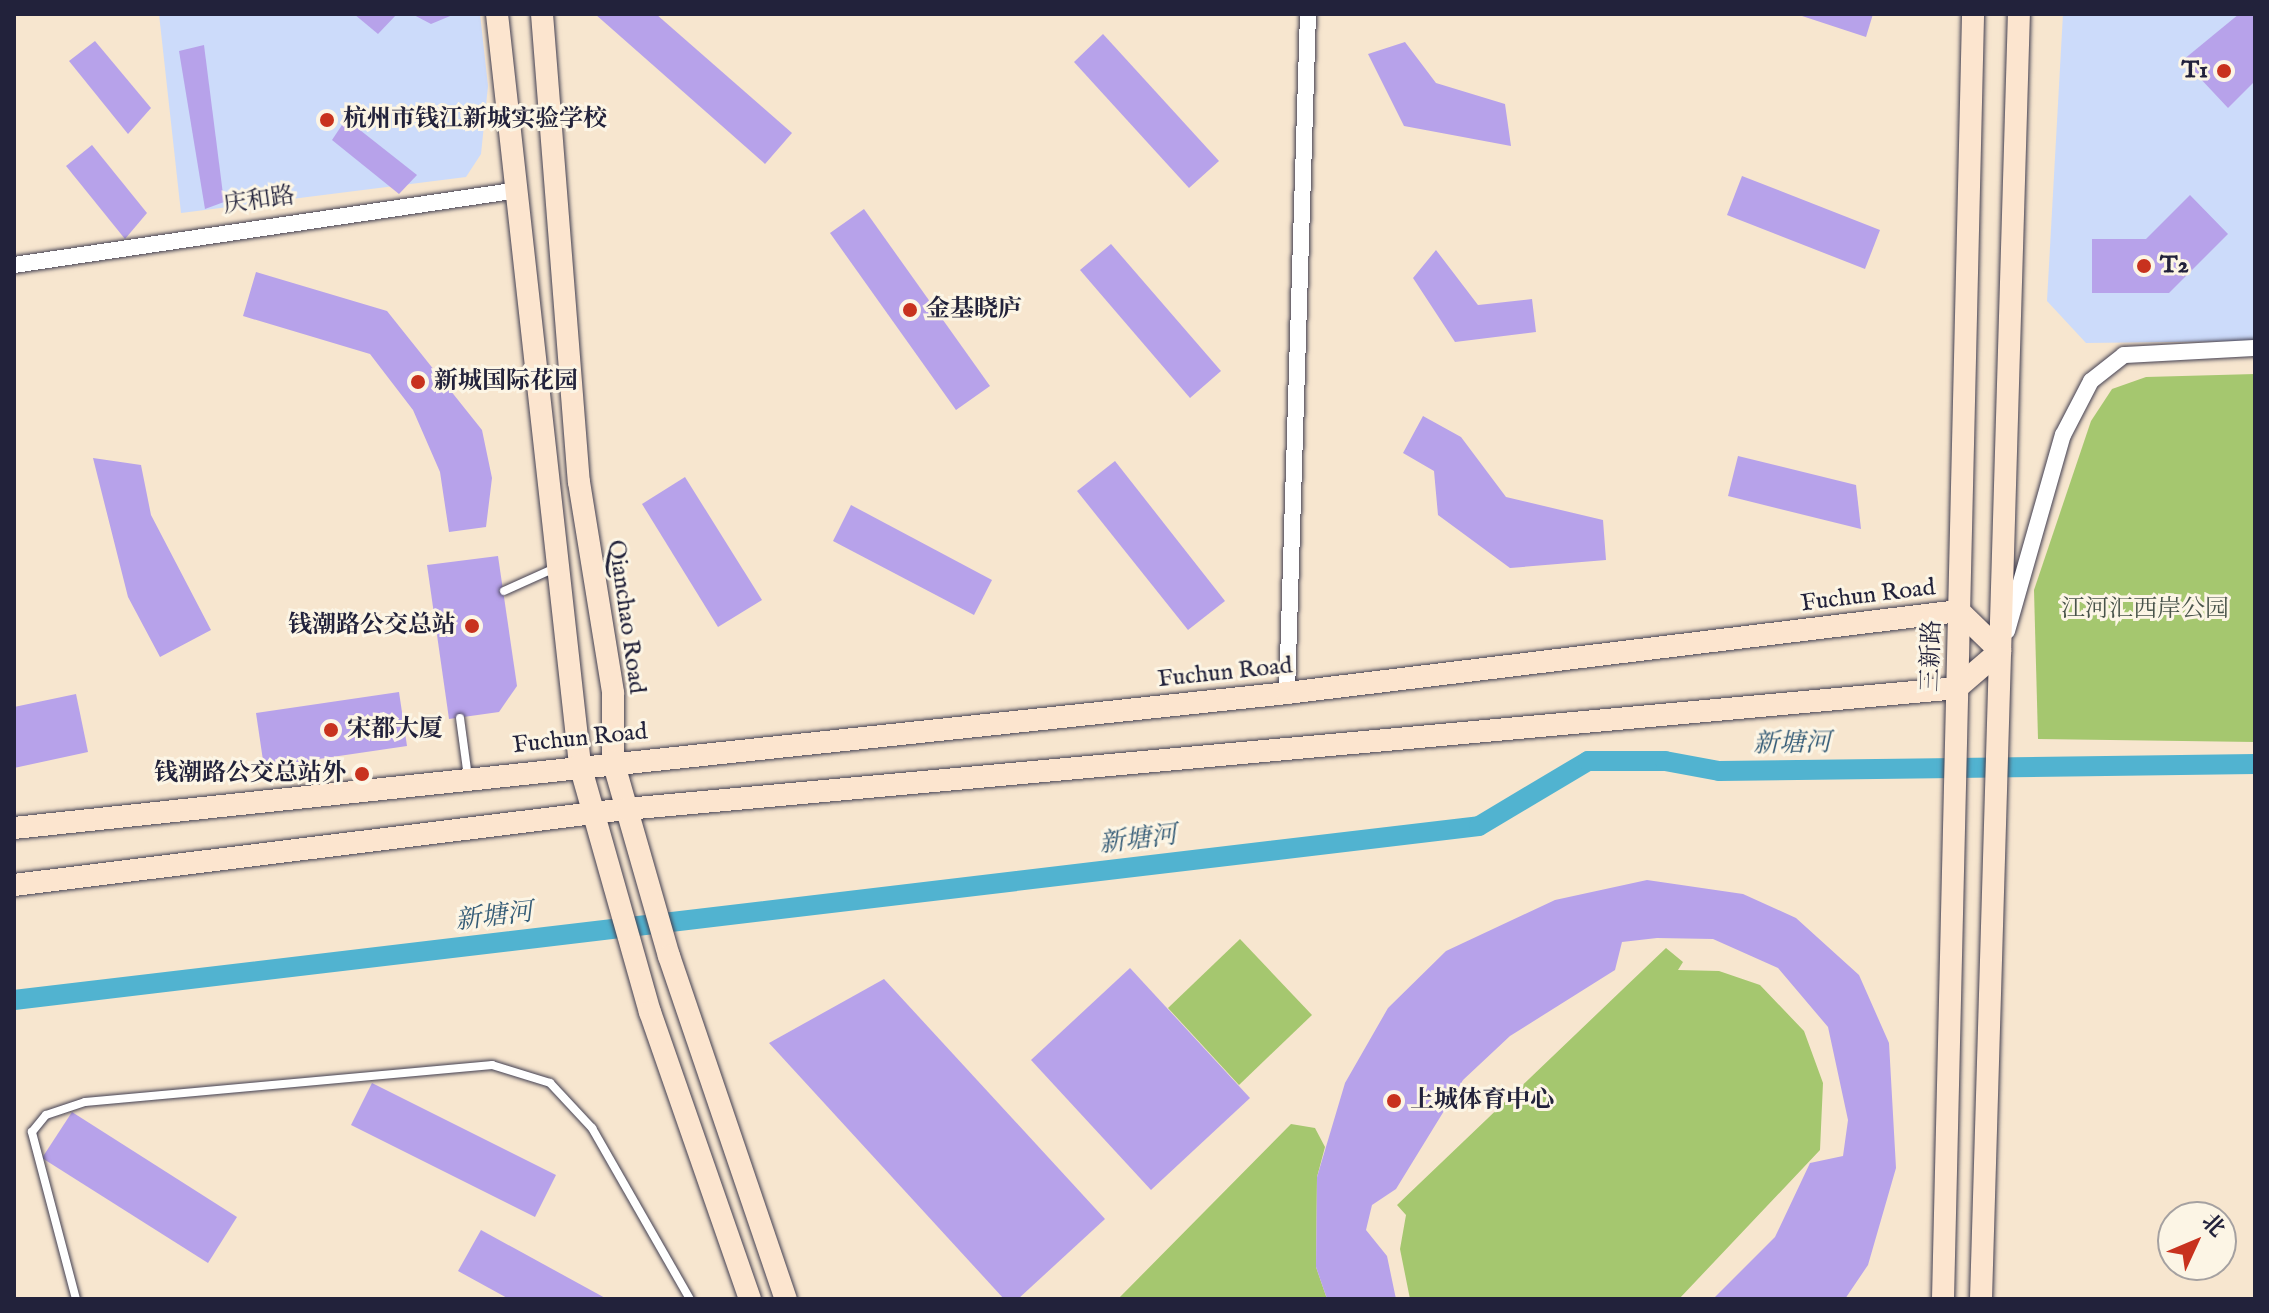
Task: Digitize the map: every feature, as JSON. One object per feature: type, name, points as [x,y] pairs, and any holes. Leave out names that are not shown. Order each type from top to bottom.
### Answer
[{"type":"main road","points":[[497,14],[512,191],[580,765],[636,960],[750,1299]]},
{"type":"main road","name":"Qianchao Road","points":[[542,14],[579,482],[613,693],[613,761],[669,956],[786,1299]]},
{"type":"main road","name":"三新路","points":[[1943,1299],[1973,14]]},
{"type":"main road","points":[[1981,1299],[2019,14]]},
{"type":"main road","name":"Fuchun Road","points":[[14,828],[613,761],[1287,693],[1959,611],[2000,651]]},
{"type":"main road","points":[[14,885],[626,809],[1957,688],[2000,651]]},
{"type":"street","points":[[1287,693],[1308,14]]},
{"type":"street","name":"庆和路","points":[[14,265],[512,191]]},
{"type":"street","points":[[2000,651],[2063,435],[2091,381],[2124,355],[2255,348]]},
{"type":"lane","points":[[504,591],[555,568]]},
{"type":"lane","points":[[460,718],[468,777]]},
{"type":"lane","points":[[76,1299],[32,1132],[46,1115],[85,1102],[492,1065],[550,1083],[592,1128],[690,1299]]},
{"type":"shaded area","name":"杭州市钱江新城实验学校","points":[[159,14],[480,14],[488,86],[481,154],[466,177],[181,213]]},
{"type":"shaded area","points":[[2063,14],[2255,14],[2255,341],[2086,343],[2047,301]]},
{"type":"green space","name":"江河汇西岸公园","points":[[2255,374],[2255,742],[2038,739],[2034,590],[2091,421],[2112,389],[2146,377]]},
{"type":"green space","points":[[1240,939],[1312,1015],[1239,1085],[1168,1008]]},
{"type":"green space","points":[[1666,948],[1683,962],[1678,970],[1719,971],[1760,985],[1804,1031],[1823,1083],[1820,1150],[1679,1299],[1410,1299],[1400,1249],[1406,1215],[1397,1205]]},
{"type":"green space","points":[[1291,1124],[1315,1128],[1325,1147],[1317,1177],[1316,1267],[1327,1299],[1118,1299]]},
{"type":"building","points":[[354,14],[397,14],[378,34]]},
{"type":"building","points":[[412,14],[455,14],[431,24]]},
{"type":"building","points":[[595,14],[656,14],[792,133],[765,164]]},
{"type":"building","points":[[1796,14],[1873,14],[1866,37]]},
{"type":"building","name":"T1","points":[[2239,14],[2255,14],[2255,81],[2228,108],[2183,60]]},
{"type":"building","points":[[1103,34],[1219,161],[1189,188],[1074,62]]},
{"type":"building","points":[[95,41],[151,108],[128,134],[69,61]]},
{"type":"building","points":[[1405,42],[1436,83],[1505,104],[1511,146],[1404,126],[1368,54]]},
{"type":"building","points":[[204,45],[224,202],[205,209],[179,51]]},
{"type":"building","points":[[346,119],[417,175],[399,194],[332,140]]},
{"type":"building","points":[[92,145],[147,213],[125,239],[66,166]]},
{"type":"building","points":[[1742,176],[1880,230],[1865,269],[1727,215]]},
{"type":"building","name":"T2","points":[[2190,195],[2228,234],[2169,293],[2092,293],[2092,239],[2146,239]]},
{"type":"building","name":"金基晓庐","points":[[864,209],[990,386],[956,410],[830,233]]},
{"type":"building","name":"金基晓庐","points":[[1111,244],[1221,371],[1190,398],[1080,270]]},
{"type":"building","points":[[1436,250],[1478,305],[1532,299],[1536,332],[1455,342],[1413,278]]},
{"type":"building","name":"新城国际花园","points":[[256,272],[387,311],[482,430],[492,478],[486,527],[449,532],[440,472],[413,410],[370,354],[243,316]]},
{"type":"building","points":[[1423,416],[1461,437],[1506,497],[1603,520],[1606,560],[1510,568],[1438,515],[1434,471],[1403,453]]},
{"type":"building","points":[[1738,456],[1856,485],[1861,529],[1728,496]]},
{"type":"building","points":[[93,458],[141,465],[151,515],[211,630],[160,657],[128,597]]},
{"type":"building","points":[[1115,461],[1225,601],[1188,630],[1077,491]]},
{"type":"building","points":[[685,477],[762,600],[718,627],[642,504]]},
{"type":"building","points":[[851,505],[992,580],[974,615],[833,541]]},
{"type":"building","name":"钱潮路公交总站","points":[[498,556],[517,686],[499,712],[449,719],[427,565]]},
{"type":"building","name":"宋都大厦","points":[[399,692],[407,746],[264,767],[256,713]]},
{"type":"building","points":[[76,694],[88,752],[14,768],[14,707]]},
{"type":"building","name":"上城体育中心","points":[[1647,880],[1743,894],[1796,918],[1859,975],[1889,1043],[1896,1168],[1868,1265],[1845,1299],[1713,1299],[1775,1237],[1810,1163],[1843,1156],[1848,1120],[1828,1027],[1778,968],[1713,939],[1657,938],[1622,942],[1615,970],[1510,1036],[1463,1080],[1396,1189],[1372,1205],[1366,1230],[1387,1256],[1396,1299],[1327,1299],[1316,1267],[1317,1177],[1345,1083],[1388,1008],[1446,951],[1555,900]]},
{"type":"building","points":[[1130,968],[1250,1098],[1151,1190],[1031,1060]]},
{"type":"building","points":[[884,979],[1105,1219],[1018,1299],[1004,1299],[769,1043]]},
{"type":"building","points":[[372,1083],[556,1175],[535,1217],[351,1125]]},
{"type":"building","points":[[72,1112],[237,1217],[208,1263],[42,1158]]},
{"type":"building","points":[[481,1230],[607,1299],[509,1299],[458,1271]]},
{"type":"waterway","name":"新塘河","points":[[14,1000],[1479,826],[1588,761],[1665,761],[1719,771],[2255,764]]},
{"type":"place","name":"T1","points":[[2224,71]]},
{"type":"place","name":"杭州市钱江新城实验学校","points":[[327,120]]},
{"type":"place","name":"T2","points":[[2144,266]]},
{"type":"place","name":"金基晓庐","points":[[910,310]]},
{"type":"place","name":"新城国际花园","points":[[418,382]]},
{"type":"place","name":"钱潮路公交总站","points":[[472,626]]},
{"type":"place","name":"宋都大厦","points":[[331,730]]},
{"type":"place","name":"钱潮路公交总站外","points":[[362,774]]},
{"type":"place","name":"上城体育中心","points":[[1394,1101]]}]
